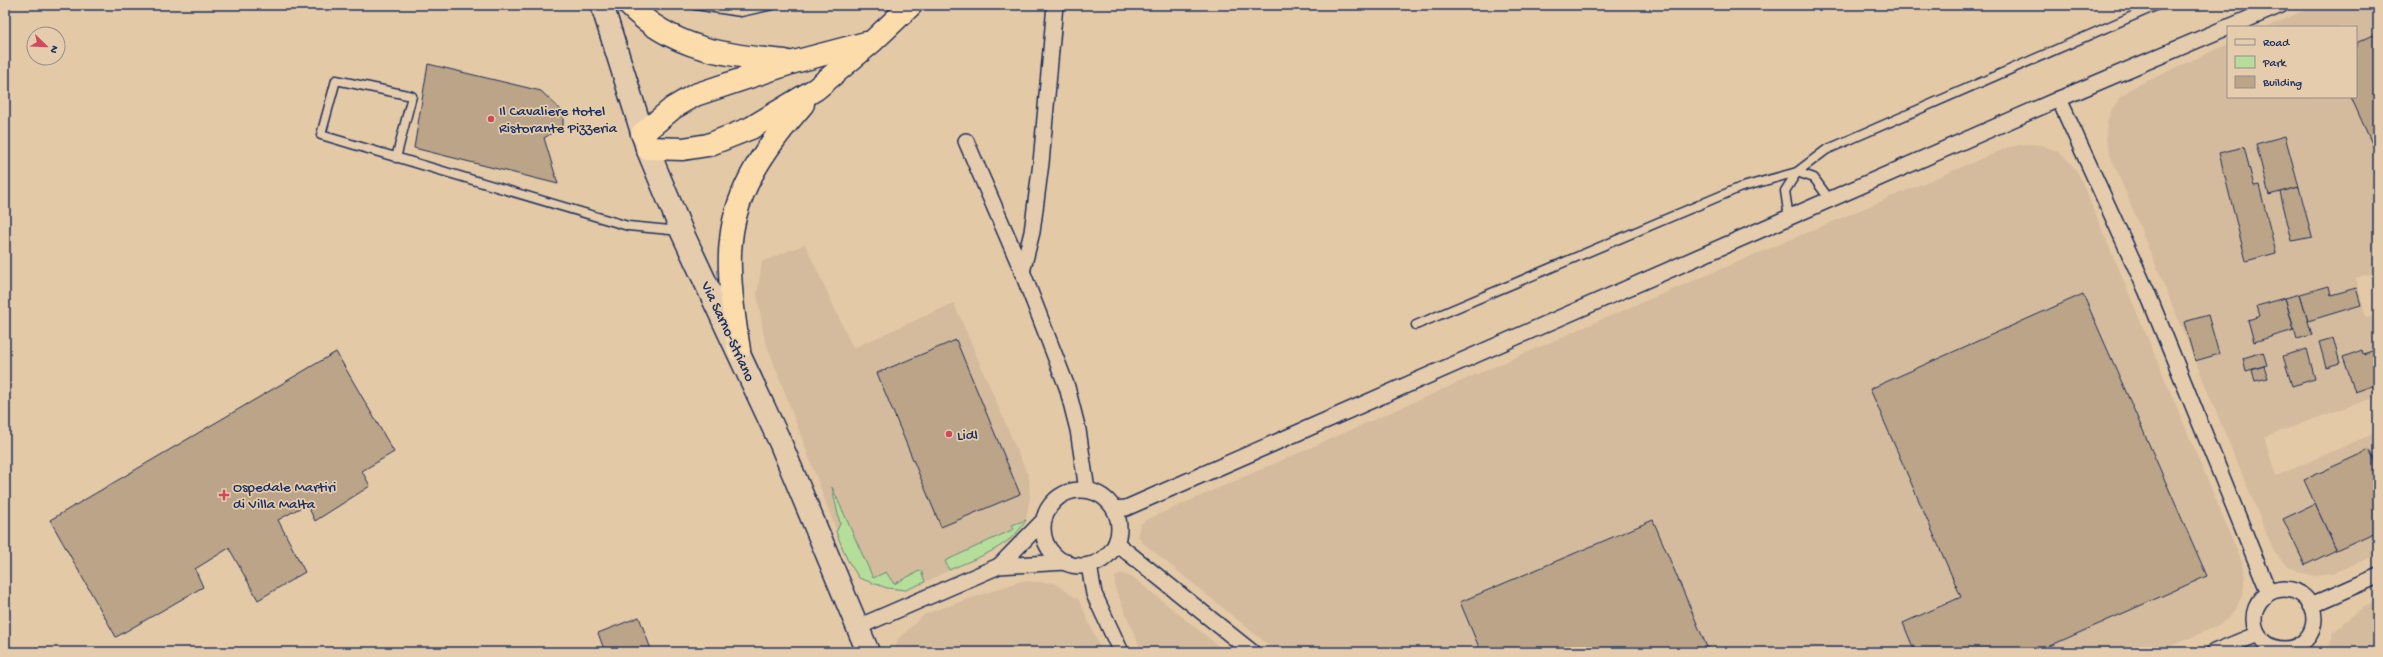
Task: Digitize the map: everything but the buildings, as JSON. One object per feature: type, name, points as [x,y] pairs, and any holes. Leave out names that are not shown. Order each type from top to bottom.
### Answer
[{"type":"highway","points":[[629,5],[640,16],[697,48],[728,56],[794,62]]},
{"type":"highway","points":[[739,350],[733,312],[731,240],[739,205],[753,172],[773,138],[816,89],[911,5]]},
{"type":"highway","points":[[816,89],[751,128],[708,145],[683,149],[644,141],[673,108],[696,95],[794,62],[872,41]]},
{"type":"main road","name":"Via Sarno-Striano","points":[[602,5],[644,141],[682,232],[739,350],[780,442],[868,652]]},
{"type":"street","points":[[1022,272],[1032,232],[1041,163],[1055,5]]},
{"type":"street","points":[[2230,26],[2281,5]]},
{"type":"street","points":[[1114,509],[1126,508],[1318,425],[2059,99],[2227,27]]},
{"type":"street","points":[[2059,99],[2147,292],[2269,593]]},
{"type":"street","points":[[966,142],[1022,272],[1073,407],[1087,490]]},
{"type":"street","points":[[858,627],[999,566],[1066,562],[1077,565],[1089,565],[1100,560],[1109,553],[1116,543],[1119,532],[1118,520],[1114,509],[1107,500],[1098,494],[1087,490],[1070,492],[1055,500],[1048,510],[1044,520],[1044,533],[1048,545],[1056,555],[1066,562]]},
{"type":"street","points":[[999,566],[1044,520]]},
{"type":"street","points":[[1116,543],[1252,652]]},
{"type":"street","points":[[1089,565],[1094,594],[1121,652]]},
{"type":"street","points":[[2310,606],[2378,576]]},
{"type":"street","points":[[2284,589],[2292,590],[2306,599],[2310,606],[2313,613],[2312,629],[2297,649],[2270,646],[2258,634],[2254,616],[2259,603],[2269,593],[2284,589]]},
{"type":"street","points":[[2214,652],[2258,634]]},
{"type":"lane","points":[[695,5],[741,12],[773,5]]},
{"type":"lane","points":[[1789,218],[1785,191],[1797,172],[1826,150],[2158,5]]},
{"type":"lane","points":[[396,158],[412,96],[336,80],[321,135],[396,158],[628,226],[682,232]]},
{"type":"lane","points":[[1416,325],[1739,188],[1797,172],[1814,178],[1830,200]]},
{"type":"shaded area","points":[[2317,5],[2378,5],[2378,271],[2356,278],[2366,317],[2378,314],[2378,396],[2264,437],[2276,476],[2377,432],[2378,554],[2332,574],[2315,576],[2299,572],[2285,564],[2274,552],[2109,152],[2106,137],[2107,123],[2112,109],[2121,97],[2132,88],[2227,44],[2227,98],[2357,98],[2357,26],[2269,26]]},
{"type":"shaded area","points":[[2025,144],[2042,145],[2057,151],[2069,161],[2079,175],[2242,562],[2245,578],[2243,593],[2237,607],[2227,619],[2215,627],[2158,652],[1277,652],[1142,542],[1138,536],[1140,525],[1146,520],[1596,322],[2009,147]]},
{"type":"shaded area","points":[[805,244],[853,348],[954,303],[1029,478],[1030,498],[1026,520],[1017,534],[1008,542],[906,590],[887,588],[859,578],[847,559],[764,337],[757,294],[762,262]]},
{"type":"shaded area","points":[[1121,573],[1134,578],[1226,652],[1142,652],[1115,588],[1115,577]]},
{"type":"shaded area","points":[[1021,581],[1054,583],[1079,600],[1102,652],[895,652],[898,639],[925,614]]},
{"type":"shaded area","points":[[2378,601],[2378,652],[2327,652],[2335,631],[2343,623],[2363,607]]},
{"type":"green space","points":[[832,487],[873,578],[886,572],[894,584],[921,570],[925,582],[906,590],[887,588],[859,578],[847,559],[836,532],[840,524]]},
{"type":"green space","points":[[1026,520],[1019,530],[1002,545],[982,556],[949,570],[945,561],[1014,529],[1012,525]]},
{"type":"place","name":"Il Cavaliere Hotel Ristorante Pizzeria","points":[[491,119]]},
{"type":"place","name":"Lidl","points":[[949,434]]},
{"type":"place","name":"Ospedale Martiri di Villa Malta","points":[[224,495]]}]
